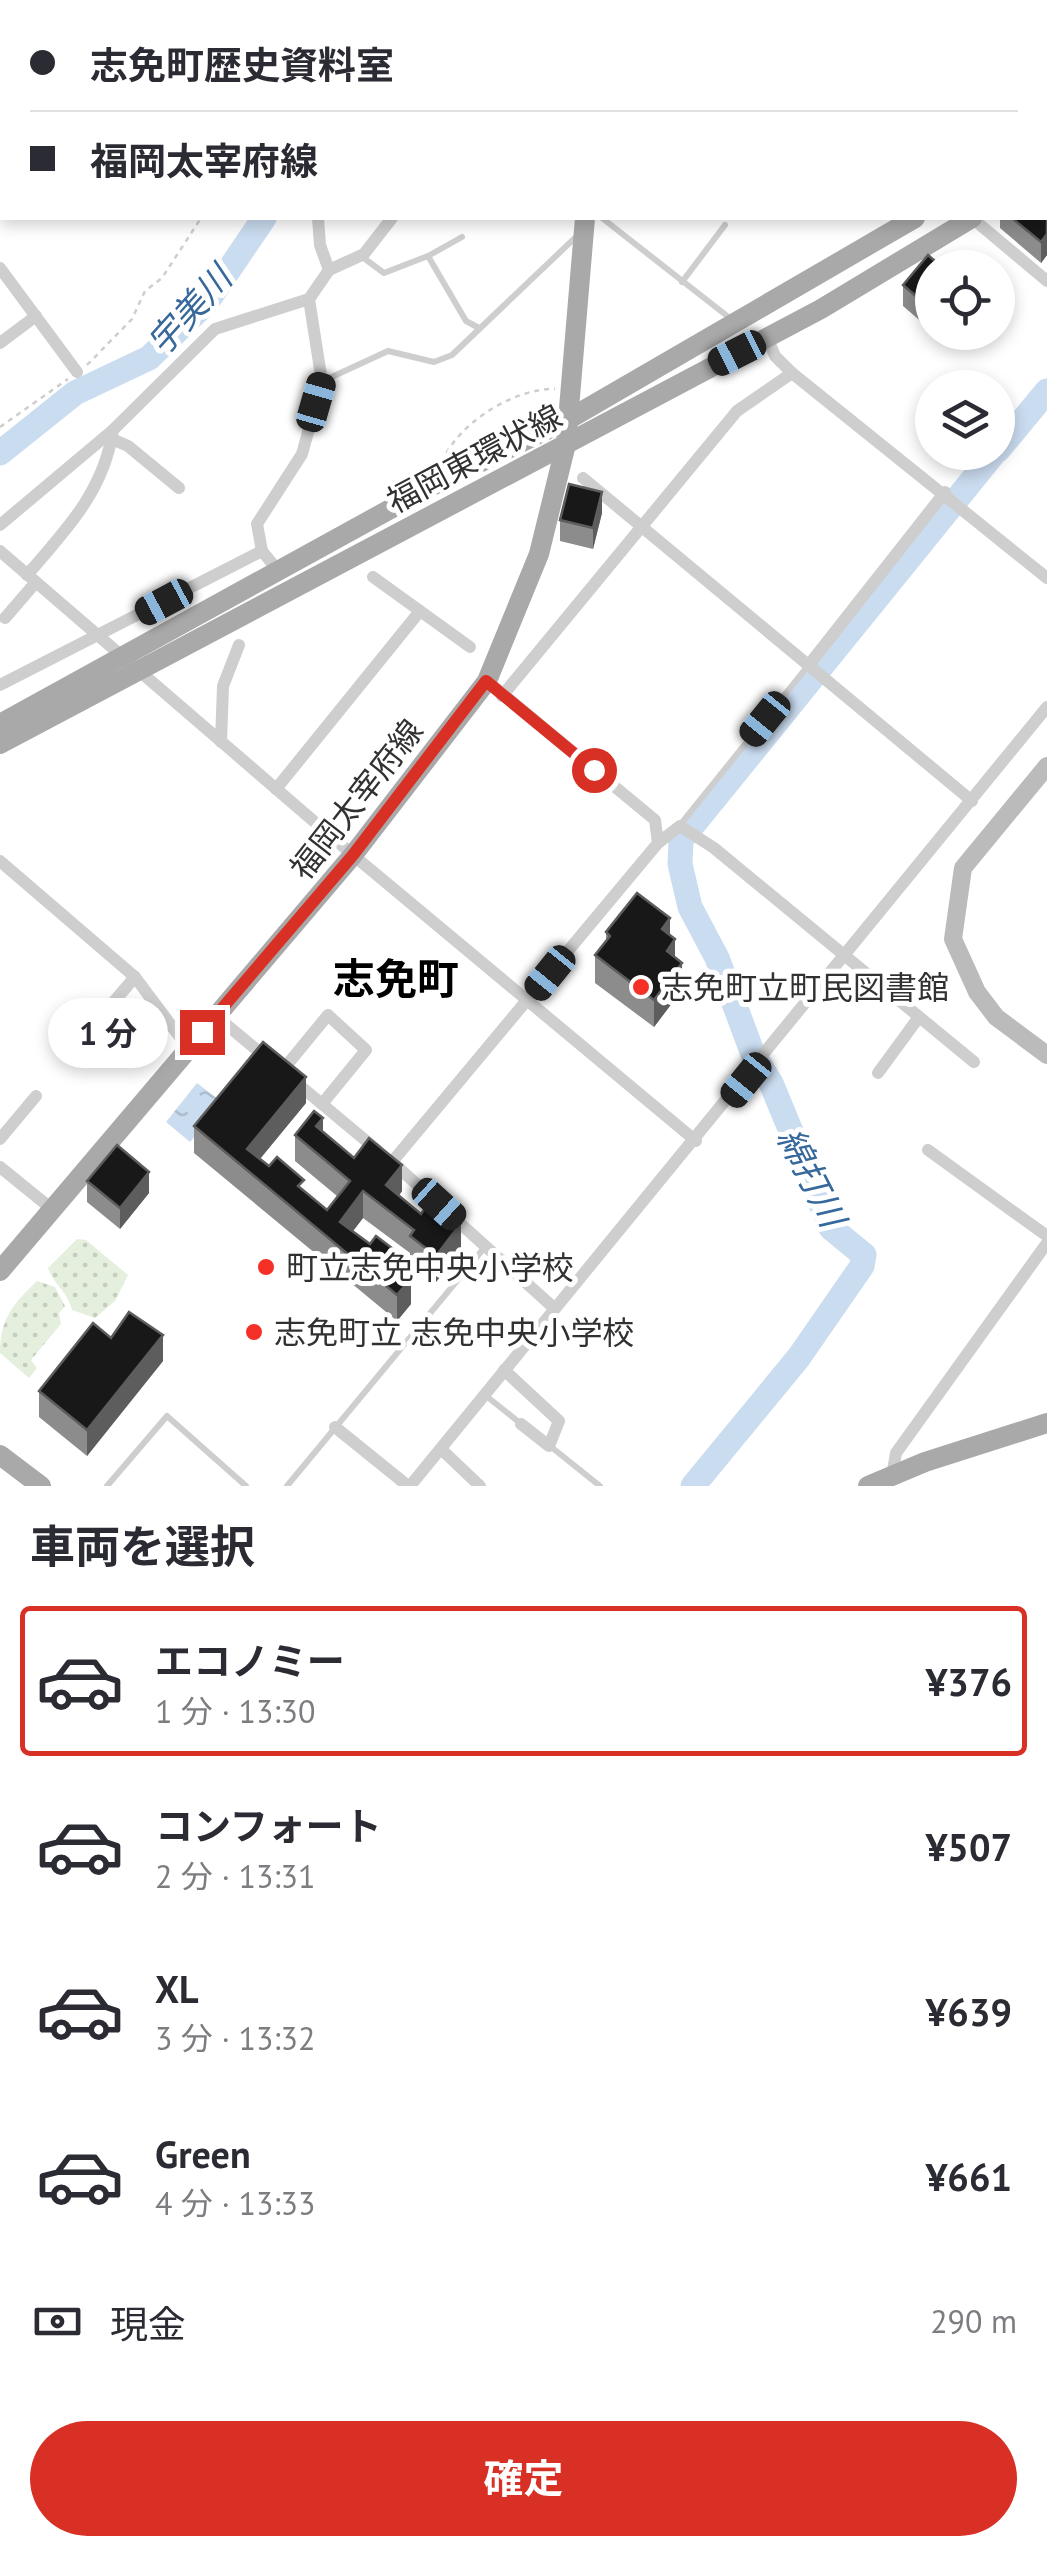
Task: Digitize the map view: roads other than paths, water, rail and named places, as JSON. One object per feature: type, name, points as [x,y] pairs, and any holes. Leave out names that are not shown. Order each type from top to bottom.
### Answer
[{"type":"main road","name":"福岡太宰府線","points":[[0,1271],[353,855],[486,681],[538,554],[566,444],[592,220]]},
{"type":"main road","name":"福岡東環状線","points":[[0,744],[279,572],[439,482],[569,419],[912,220]]},
{"type":"main road","name":"福岡東環状線","points":[[0,724],[566,444],[907,260],[969,220]]},
{"type":"main road","points":[[868,1486],[1047,1423]]},
{"type":"main road","points":[[0,1456],[41,1486]]},
{"type":"street","points":[[318,220],[320,245],[329,270]]},
{"type":"street","points":[[0,525],[112,434],[215,329],[308,298],[329,270],[361,256],[390,220]]},
{"type":"street","points":[[974,220],[1047,281]]},
{"type":"street","points":[[0,268],[77,372]]},
{"type":"street","points":[[279,572],[262,551],[257,524],[302,454],[322,382],[308,298]]},
{"type":"street","points":[[0,342],[36,316]]},
{"type":"street","points":[[767,337],[775,356],[792,373],[1047,578]]},
{"type":"street","points":[[502,696],[638,526],[737,411],[792,373]]},
{"type":"street","points":[[112,434],[178,488]]},
{"type":"street","points":[[5,618],[93,494],[106,468],[112,434]]},
{"type":"street","points":[[583,478],[972,800]]},
{"type":"street","points":[[808,666],[944,492]]},
{"type":"street","points":[[0,551],[353,855],[696,1141]]},
{"type":"street","points":[[0,685],[262,551]]},
{"type":"street","points":[[373,577],[470,647]]},
{"type":"street","points":[[276,789],[420,611]]},
{"type":"street","points":[[221,742],[223,686],[239,645]]},
{"type":"street","points":[[486,681],[655,820],[658,843]]},
{"type":"street","points":[[335,1428],[409,1486],[846,958],[1047,707]]},
{"type":"street","points":[[1047,766],[963,868],[953,939],[976,992],[996,1016],[1047,1054]]},
{"type":"street","points":[[392,1162],[658,843],[680,826],[714,848],[974,1062]]},
{"type":"street","points":[[0,861],[134,977],[188,1048]]},
{"type":"street","points":[[81,1040],[134,977]]},
{"type":"street","points":[[216,1016],[392,1162],[554,1308]]},
{"type":"street","points":[[282,1071],[328,1016],[366,1050],[322,1104]]},
{"type":"street","points":[[878,1073],[919,1017]]},
{"type":"street","points":[[0,1139],[36,1096]]},
{"type":"street","points":[[892,1476],[896,1454],[1047,1240],[928,1150]]},
{"type":"street","points":[[0,1167],[53,1210]]},
{"type":"street","points":[[504,1370],[559,1421],[550,1446],[521,1424]]},
{"type":"street","points":[[441,1449],[480,1486]]},
{"type":"lane","points":[[322,382],[388,352],[434,362],[452,355],[592,220],[736,324]]},
{"type":"lane","points":[[682,282],[726,225]]},
{"type":"lane","points":[[361,256],[384,273],[428,256],[462,237]]},
{"type":"lane","points":[[428,256],[466,321],[479,328]]},
{"type":"lane","points":[[680,826],[808,666]]},
{"type":"lane","points":[[287,1486],[485,1246]]},
{"type":"lane","points":[[484,1395],[521,1424]]},
{"type":"lane","points":[[108,1486],[167,1416],[246,1486]]},
{"type":"lane","points":[[550,1446],[600,1486]]},
{"type":"water","points":[[197,1083],[223,1103],[190,1142],[166,1122]]},
{"type":"waterway","name":"宇美川","points":[[0,453],[75,393],[149,358],[207,302],[263,220]]},
{"type":"waterway","name":"綿打川","points":[[1015,430],[1047,391]]},
{"type":"waterway","name":"綿打川","points":[[693,1486],[799,1357],[862,1266],[864,1255],[831,1228],[771,1083],[753,1054],[717,958],[690,907],[680,864],[681,840],[980,470]]},
{"type":"place","name":"志免町立町民図書館","points":[[641,987]]},
{"type":"place","name":"町立志免中央小学校","points":[[266,1267]]},
{"type":"place","name":"志免町立 志免中央小学校","points":[[254,1332]]},
{"type":"district","name":"志免町","points":[[396,978]]}]
